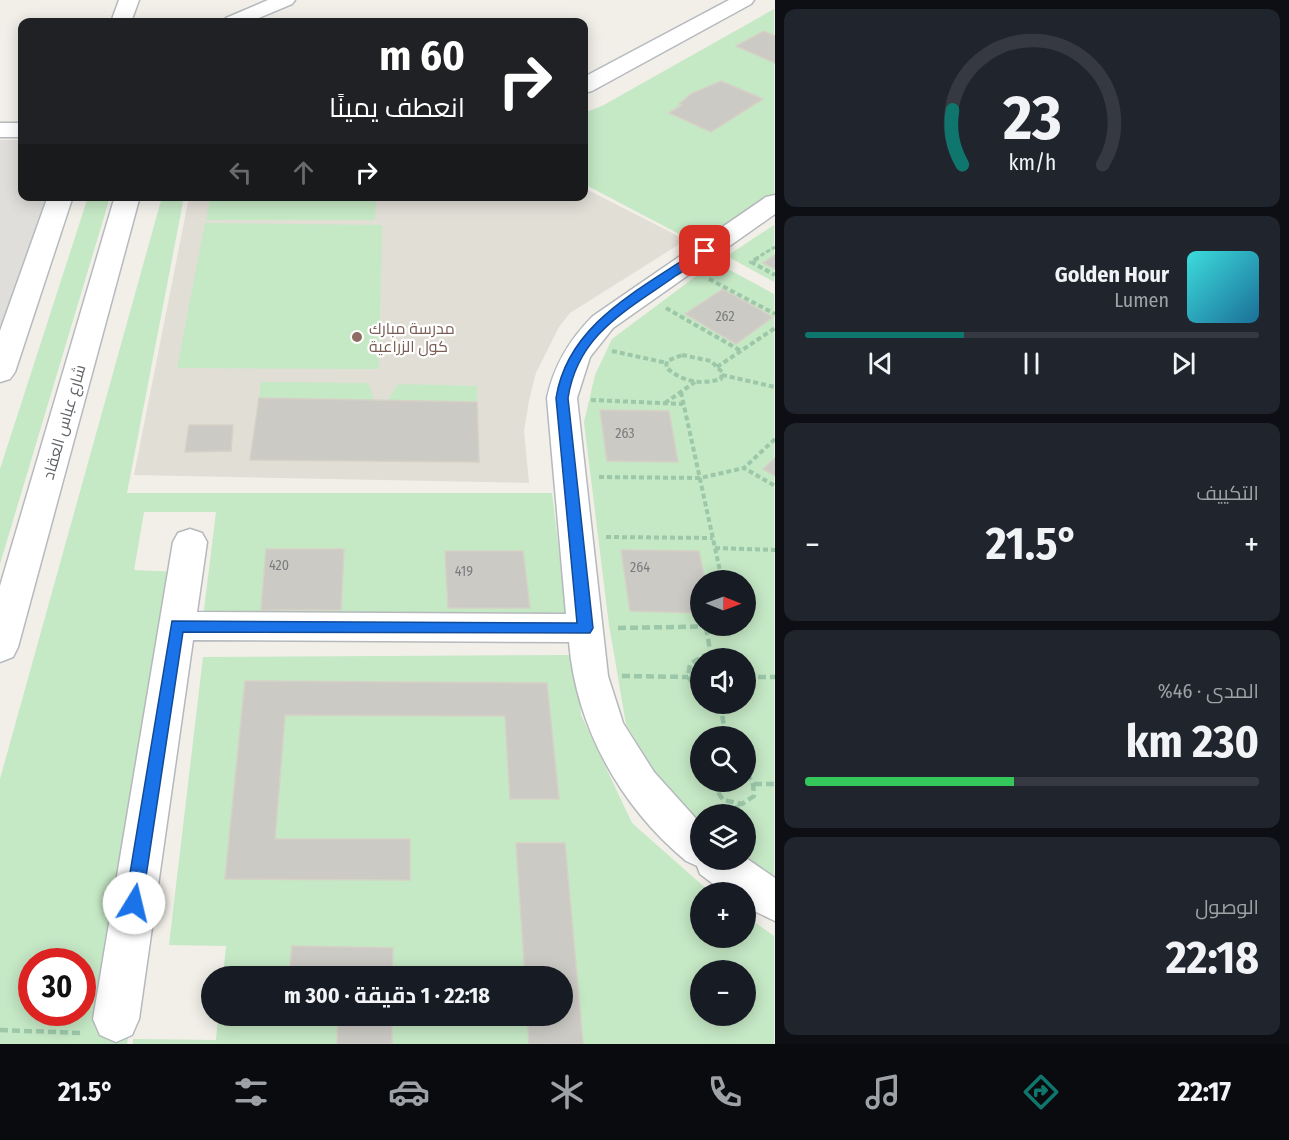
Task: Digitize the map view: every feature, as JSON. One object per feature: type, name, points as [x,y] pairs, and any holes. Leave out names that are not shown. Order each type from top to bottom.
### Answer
[{"type":"street","points":[[122,18],[129,0]]},
{"type":"street","points":[[242,18],[285,0]]},
{"type":"street","points":[[588,84],[744,0]]},
{"type":"street","points":[[0,130],[18,130]]},
{"type":"street","points":[[0,372],[59,201]]},
{"type":"street","name":"شارع عباس العقاد","points":[[0,647],[127,201]]},
{"type":"street","points":[[690,840],[640,784],[606,728],[590,676],[568,477],[562,398],[565,379],[582,344],[603,322],[774,202]]},
{"type":"street","points":[[103,1026],[177,626],[190,542]]},
{"type":"street","points":[[177,626],[585,628]]},
{"type":"street","points":[[728,870],[774,901]]},
{"type":"path","points":[[774,247],[751,262],[774,275]]},
{"type":"path","points":[[684,265],[774,314]]},
{"type":"path","points":[[641,294],[741,351]]},
{"type":"path","points":[[717,367],[774,328]]},
{"type":"path","points":[[582,344],[667,363],[682,355],[711,361],[722,372],[722,375]]},
{"type":"path","points":[[667,363],[666,367],[675,377],[695,382],[706,384],[721,379],[722,375]]},
{"type":"path","points":[[722,375],[774,387]]},
{"type":"path","points":[[665,403],[695,382]]},
{"type":"path","points":[[681,392],[720,570]]},
{"type":"path","points":[[562,398],[683,404]]},
{"type":"path","points":[[568,477],[700,478],[744,468],[774,439]]},
{"type":"path","points":[[744,468],[774,486]]},
{"type":"path","points":[[575,536],[713,538]]},
{"type":"path","points":[[715,548],[774,550]]},
{"type":"path","points":[[585,628],[690,627]]},
{"type":"path","points":[[690,664],[688,677],[690,680]]},
{"type":"path","points":[[590,676],[688,677]]},
{"type":"path","points":[[756,677],[774,677]]},
{"type":"path","points":[[756,784],[774,784]]},
{"type":"path","points":[[716,792],[717,796],[735,804]]},
{"type":"path","points":[[744,804],[754,796],[754,792]]},
{"type":"path","points":[[0,1030],[103,1026]]},
{"type":"shaded area","points":[[0,140],[18,140],[18,201],[50,201],[0,338]]},
{"type":"shaded area","name":"مدرسة مبارك كول الزراعية","points":[[588,190],[686,240],[570,313],[559,327],[536,373],[529,401],[524,431],[529,483],[134,475],[188,201],[588,201]]},
{"type":"green space","points":[[774,9],[774,195],[702,246],[588,186],[588,111],[602,106]]},
{"type":"green space","points":[[87,201],[109,201],[0,564],[0,469]]},
{"type":"green space","points":[[161,201],[183,201],[127,493],[552,493],[568,625],[202,626],[216,512],[144,512],[134,570],[200,573],[127,1044],[0,1044],[0,779]]},
{"type":"green space","points":[[209,201],[376,201],[375,220],[206,220]]},
{"type":"green space","points":[[205,223],[382,225],[379,369],[177,368]]},
{"type":"green space","points":[[774,225],[774,282],[727,256]]},
{"type":"green space","points":[[715,262],[774,294],[774,876],[756,866],[756,804],[690,804],[690,815],[665,789],[626,724],[609,625],[584,422],[595,375],[612,339]]},
{"type":"green space","points":[[261,382],[368,383],[374,400],[259,398]]},
{"type":"green space","points":[[398,384],[477,386],[477,402],[388,400]]},
{"type":"green space","points":[[577,655],[581,715],[632,823],[699,882],[690,882],[690,948],[756,948],[756,923],[774,936],[774,1044],[133,1044],[133,1039],[216,1040],[217,1026],[573,1026],[573,966],[224,966],[226,946],[169,945],[203,657]]},
{"type":"building","points":[[764,31],[775,36],[775,63],[736,46]]},
{"type":"building","points":[[721,81],[763,99],[711,132],[669,113],[682,105],[679,104],[691,94]]},
{"type":"building","points":[[775,255],[775,269],[763,263]]},
{"type":"building","points":[[723,289],[773,317],[736,344],[685,314]]},
{"type":"building","points":[[259,398],[477,402],[479,462],[250,460]]},
{"type":"building","points":[[600,410],[669,411],[678,462],[607,461]]},
{"type":"building","points":[[189,425],[233,425],[231,451],[185,452]]},
{"type":"building","points":[[775,458],[775,476],[763,469]]},
{"type":"building","points":[[266,549],[344,549],[341,610],[261,610]]},
{"type":"building","points":[[621,550],[699,551],[703,570],[690,570],[690,613],[630,611]]},
{"type":"building","points":[[445,551],[523,551],[530,608],[448,608]]},
{"type":"building","points":[[245,681],[547,683],[559,799],[510,799],[505,716],[285,715],[275,839],[410,839],[410,880],[225,879]]},
{"type":"building","points":[[516,843],[565,843],[583,1044],[529,1044],[528,1026],[573,1026],[573,966],[524,966]]},
{"type":"building","points":[[292,946],[393,948],[392,966],[290,966]]},
{"type":"building","points":[[338,1026],[392,1026],[392,1044],[337,1044]]},
{"type":"place","name":"مدرسة مبارك كول الزراعية","points":[[357,337]]},
{"type":"route","points":[[134,903],[177,626],[585,628],[562,398],[565,379],[572,361],[591,332],[616,312],[705,251]]}]
